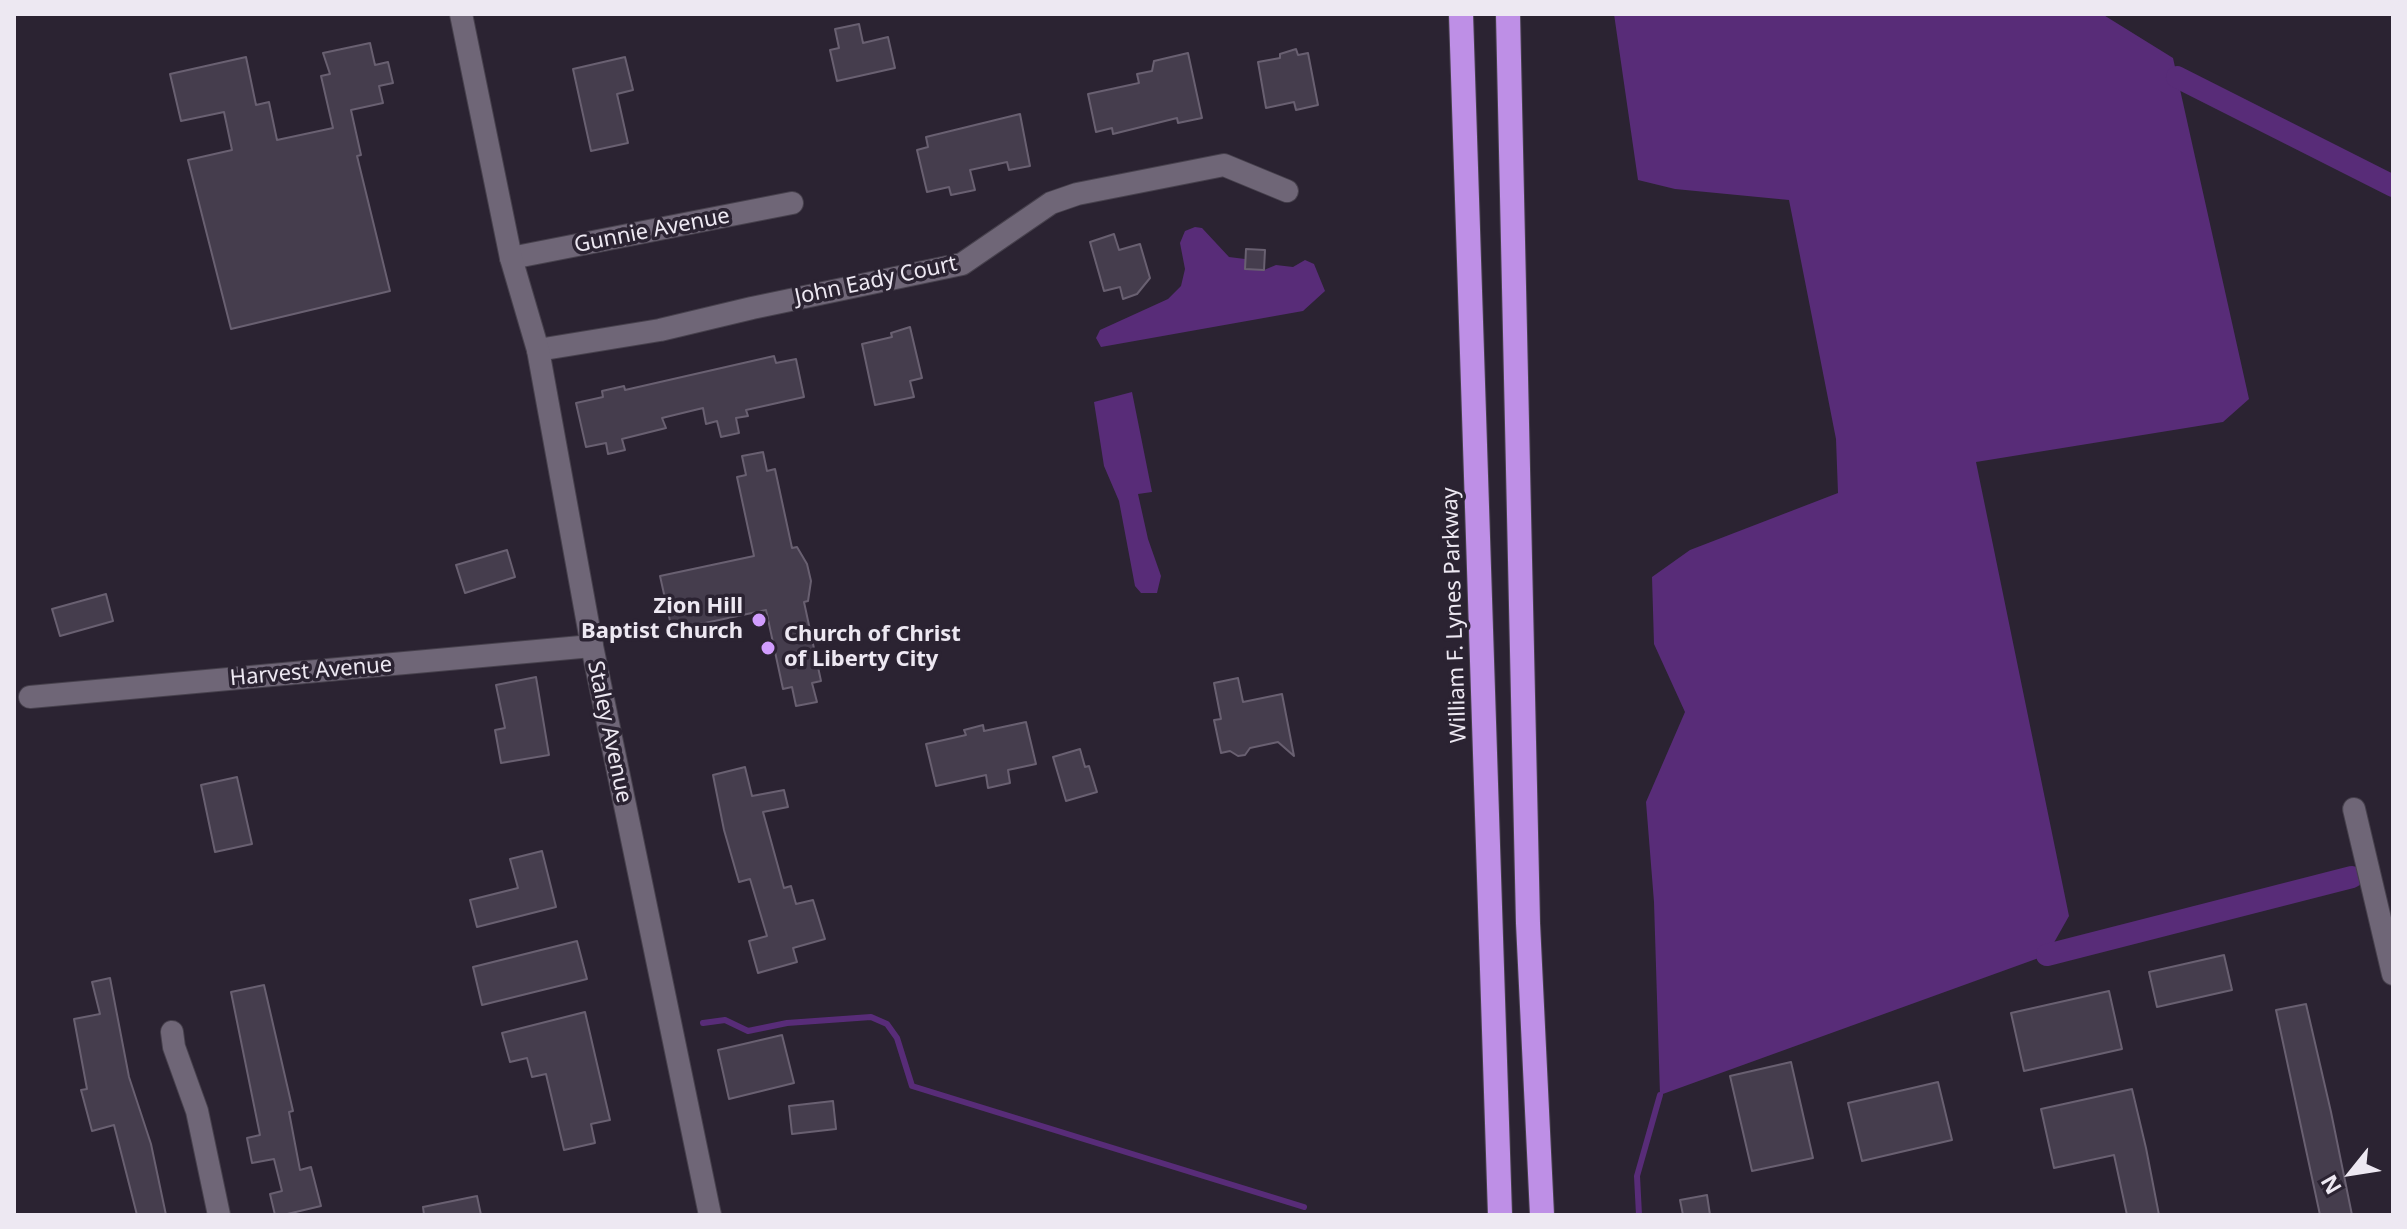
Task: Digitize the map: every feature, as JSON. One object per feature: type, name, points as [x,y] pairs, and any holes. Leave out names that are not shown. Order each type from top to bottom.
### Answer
[{"type":"highway","name":"William F. Lynes Parkway","points":[[1461,14],[1500,1215]]},
{"type":"highway","points":[[1508,14],[1528,923],[1542,1215]]},
{"type":"street","name":"Staley Avenue","points":[[461,14],[511,258],[538,350],[592,646],[710,1215]]},
{"type":"street","name":"John Eady Court","points":[[538,350],[660,330],[962,264],[1051,203],[1077,194],[1224,165],[1287,191]]},
{"type":"street","name":"Gunnie Avenue","points":[[511,258],[792,203]]},
{"type":"street","name":"Harvest Avenue","points":[[30,697],[592,646]]},
{"type":"street","points":[[2354,809],[2393,974]]},
{"type":"street","points":[[172,1032],[174,1047],[197,1111],[218,1211]]},
{"type":"shaded area","points":[[1614,14],[2102,14],[2173,58],[2249,399],[2223,422],[1976,462],[2069,916],[2047,955],[1660,1095],[1654,902],[1646,802],[1685,712],[1654,644],[1652,577],[1690,550],[1838,493],[1836,439],[1789,200],[1675,189],[1638,180]]},
{"type":"shaded area","points":[[1202,228],[1229,257],[1245,259],[1245,268],[1293,267],[1305,260],[1314,264],[1325,291],[1303,311],[1101,347],[1096,338],[1100,330],[1168,299],[1181,286],[1185,269],[1180,243],[1185,231]]},
{"type":"shaded area","points":[[1132,392],[1152,492],[1138,494],[1148,539],[1161,576],[1157,593],[1141,593],[1135,586],[1119,501],[1104,466],[1094,402]]},
{"type":"building","points":[[859,24],[863,43],[888,37],[895,68],[837,81],[830,50],[839,48],[835,29]]},
{"type":"building","points":[[370,43],[375,65],[388,62],[393,83],[379,86],[383,103],[351,110],[361,155],[357,156],[390,291],[231,329],[188,160],[232,150],[224,112],[181,121],[170,74],[246,57],[256,105],[269,102],[277,140],[333,128],[321,76],[330,74],[323,53]]},
{"type":"building","points":[[1296,49],[1298,55],[1308,53],[1318,105],[1296,110],[1294,102],[1266,108],[1258,62],[1280,58],[1280,54]]},
{"type":"building","points":[[1188,53],[1202,118],[1178,123],[1177,118],[1113,134],[1112,128],[1096,132],[1088,94],[1139,83],[1137,74],[1152,71],[1154,61]]},
{"type":"building","points":[[625,57],[633,90],[617,94],[628,143],[591,151],[573,69]]},
{"type":"building","points":[[1020,114],[1030,166],[1009,170],[1007,162],[970,170],[975,190],[951,195],[949,187],[927,192],[917,150],[928,147],[926,137]]},
{"type":"building","points":[[1114,234],[1119,250],[1140,244],[1150,278],[1137,294],[1123,299],[1120,287],[1104,291],[1090,242]]},
{"type":"building","points":[[1246,249],[1265,250],[1264,270],[1245,269]]},
{"type":"building","points":[[910,327],[922,378],[910,381],[914,397],[875,405],[862,344],[892,337],[891,333]]},
{"type":"building","points":[[774,356],[776,363],[796,359],[804,397],[746,410],[748,416],[736,418],[739,433],[721,437],[717,421],[706,424],[703,408],[662,418],[666,428],[622,439],[625,450],[608,454],[606,443],[586,447],[576,403],[603,397],[602,391],[624,386],[625,390]]},
{"type":"building","points":[[763,452],[767,471],[775,469],[792,548],[797,547],[807,564],[811,581],[808,601],[804,602],[821,681],[812,683],[817,702],[796,706],[792,687],[783,689],[766,610],[672,630],[660,576],[754,556],[737,477],[746,475],[742,456]]},
{"type":"building","points":[[507,550],[515,577],[465,593],[456,565]]},
{"type":"building","points":[[106,594],[113,621],[60,636],[52,609]]},
{"type":"building","points":[[536,677],[549,755],[501,763],[495,730],[505,728],[496,685]]},
{"type":"building","points":[[1238,678],[1243,702],[1282,694],[1294,756],[1278,742],[1250,748],[1245,755],[1238,756],[1230,751],[1221,753],[1214,720],[1221,719],[1214,683]]},
{"type":"building","points":[[1026,722],[1036,764],[1008,770],[1010,783],[988,788],[986,775],[936,786],[926,744],[966,735],[964,730],[983,725],[984,731]]},
{"type":"building","points":[[1080,749],[1097,792],[1066,801],[1053,757]]},
{"type":"building","points":[[745,767],[752,796],[784,790],[788,807],[763,812],[784,888],[791,886],[796,904],[813,900],[825,939],[793,948],[797,962],[758,973],[749,941],[767,936],[750,879],[739,882],[713,775]]},
{"type":"building","points":[[237,777],[252,844],[215,852],[201,785]]},
{"type":"building","points":[[542,851],[556,907],[477,927],[470,900],[518,888],[510,859]]},
{"type":"building","points":[[577,941],[587,979],[482,1005],[473,967]]},
{"type":"building","points":[[2224,955],[2232,990],[2157,1007],[2149,972]]},
{"type":"building","points":[[110,978],[129,1077],[151,1144],[166,1215],[137,1215],[114,1125],[92,1131],[81,1090],[87,1089],[74,1019],[100,1014],[92,982]]},
{"type":"building","points":[[264,985],[293,1111],[289,1112],[300,1170],[311,1167],[321,1206],[283,1215],[275,1215],[270,1194],[282,1191],[274,1159],[252,1163],[247,1138],[260,1135],[231,992]]},
{"type":"building","points":[[2109,991],[2122,1049],[2024,1071],[2011,1013]]},
{"type":"building","points":[[2306,1004],[2352,1215],[2320,1215],[2276,1010]]},
{"type":"building","points":[[585,1012],[610,1120],[591,1124],[595,1143],[564,1150],[546,1074],[532,1077],[527,1058],[510,1062],[502,1033]]},
{"type":"building","points":[[782,1035],[794,1083],[729,1099],[718,1050]]},
{"type":"building","points":[[1791,1062],[1813,1158],[1752,1171],[1730,1076]]},
{"type":"building","points":[[1938,1082],[1952,1140],[1862,1161],[1848,1103]]},
{"type":"building","points":[[2132,1089],[2159,1215],[2127,1215],[2114,1155],[2054,1168],[2041,1109]]},
{"type":"building","points":[[833,1101],[836,1129],[792,1134],[789,1106]]},
{"type":"building","points":[[1707,1195],[1710,1215],[1683,1215],[1680,1200]]},
{"type":"building","points":[[477,1196],[481,1215],[424,1215],[423,1207]]},
{"type":"waterway","points":[[2177,77],[2393,186]]},
{"type":"waterway","points":[[2047,955],[2352,877]]},
{"type":"waterway","points":[[703,1023],[725,1020],[748,1031],[787,1023],[871,1017],[887,1024],[897,1038],[912,1086],[1304,1207]]},
{"type":"waterway","points":[[1639,1215],[1637,1176],[1660,1095]]},
{"type":"place","name":"Zion Hill Baptist Church","points":[[759,620]]},
{"type":"place","name":"Church of Christ of Liberty City","points":[[768,648]]}]
